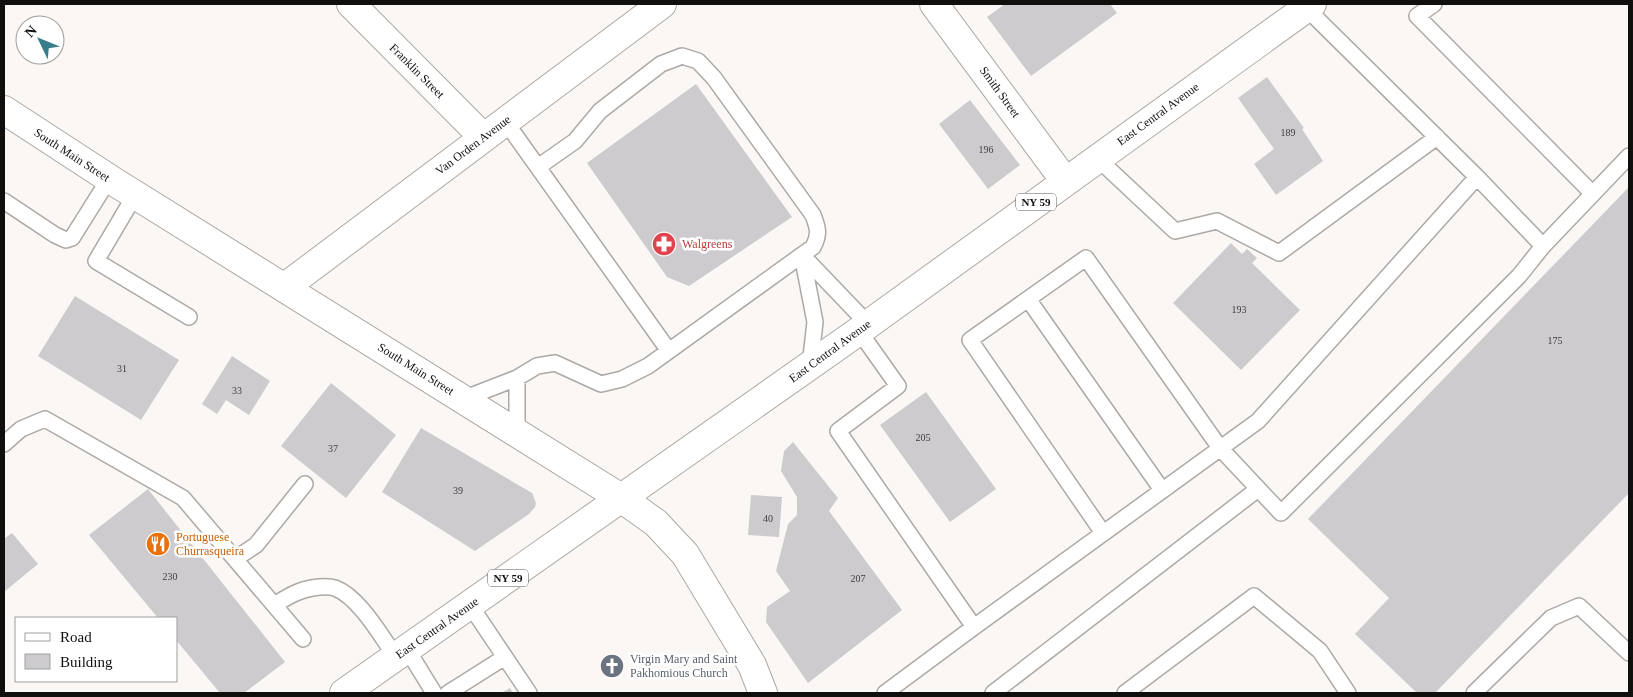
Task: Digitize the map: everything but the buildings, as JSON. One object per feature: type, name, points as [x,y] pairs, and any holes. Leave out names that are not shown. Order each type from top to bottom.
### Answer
[{"type":"main road","name":"Franklin Street","points":[[351,4],[483,137]]},
{"type":"main road","name":"Van Orden Avenue","points":[[285,288],[662,4]]},
{"type":"main road","name":"Smith Street","points":[[934,4],[1065,181]]},
{"type":"main road","name":"East Central Avenue","points":[[344,693],[810,366],[1306,5]]},
{"type":"main road","name":"South Main Street","points":[[4,110],[109,179],[621,498],[656,523],[685,554],[752,665],[762,693]]},
{"type":"lane","points":[[1434,4],[1417,16],[1592,193]]},
{"type":"lane","points":[[1306,5],[1543,246]]},
{"type":"lane","points":[[463,399],[518,378],[537,366],[555,363],[601,384],[622,379],[648,366],[669,351],[813,247],[818,238],[817,226],[813,215],[714,78],[698,60],[682,56],[660,64],[600,111],[576,141],[538,167]]},
{"type":"lane","points":[[505,121],[669,351]]},
{"type":"lane","points":[[1097,158],[1175,231],[1217,221],[1279,253],[1437,137]]},
{"type":"lane","points":[[1103,533],[970,340],[1028,298],[1086,258],[1220,448],[1281,513],[1518,276],[1592,193],[1629,156]]},
{"type":"lane","points":[[885,693],[1258,421],[1477,177]]},
{"type":"lane","points":[[4,201],[55,235],[66,240],[72,238],[109,179]]},
{"type":"lane","points":[[135,195],[96,261],[189,317]]},
{"type":"lane","points":[[802,255],[864,327],[898,386],[838,432],[974,627]]},
{"type":"lane","points":[[802,255],[815,322],[810,366]]},
{"type":"lane","points":[[1028,298],[1162,490]]},
{"type":"lane","points":[[517,433],[518,378]]},
{"type":"lane","points":[[4,444],[21,430],[45,419],[183,498],[303,639]]},
{"type":"lane","points":[[235,559],[256,545],[305,484]]},
{"type":"lane","points":[[993,693],[1258,489]]},
{"type":"lane","points":[[274,605],[293,594],[311,588],[334,588],[347,595],[402,653],[434,693]]},
{"type":"lane","points":[[1125,693],[1254,596],[1320,651],[1348,693]]},
{"type":"lane","points":[[470,605],[529,693]]},
{"type":"lane","points":[[1474,693],[1551,618],[1579,606],[1629,652]]},
{"type":"lane","points":[[448,693],[505,657]]},
{"type":"place","name":"Walgreens","points":[[664,244]]},
{"type":"place","name":"Portuguese Churrasqueira","points":[[158,544]]},
{"type":"place","name":"Virgin Mary and Saint Pakhomious Church","points":[[612,666]]}]
